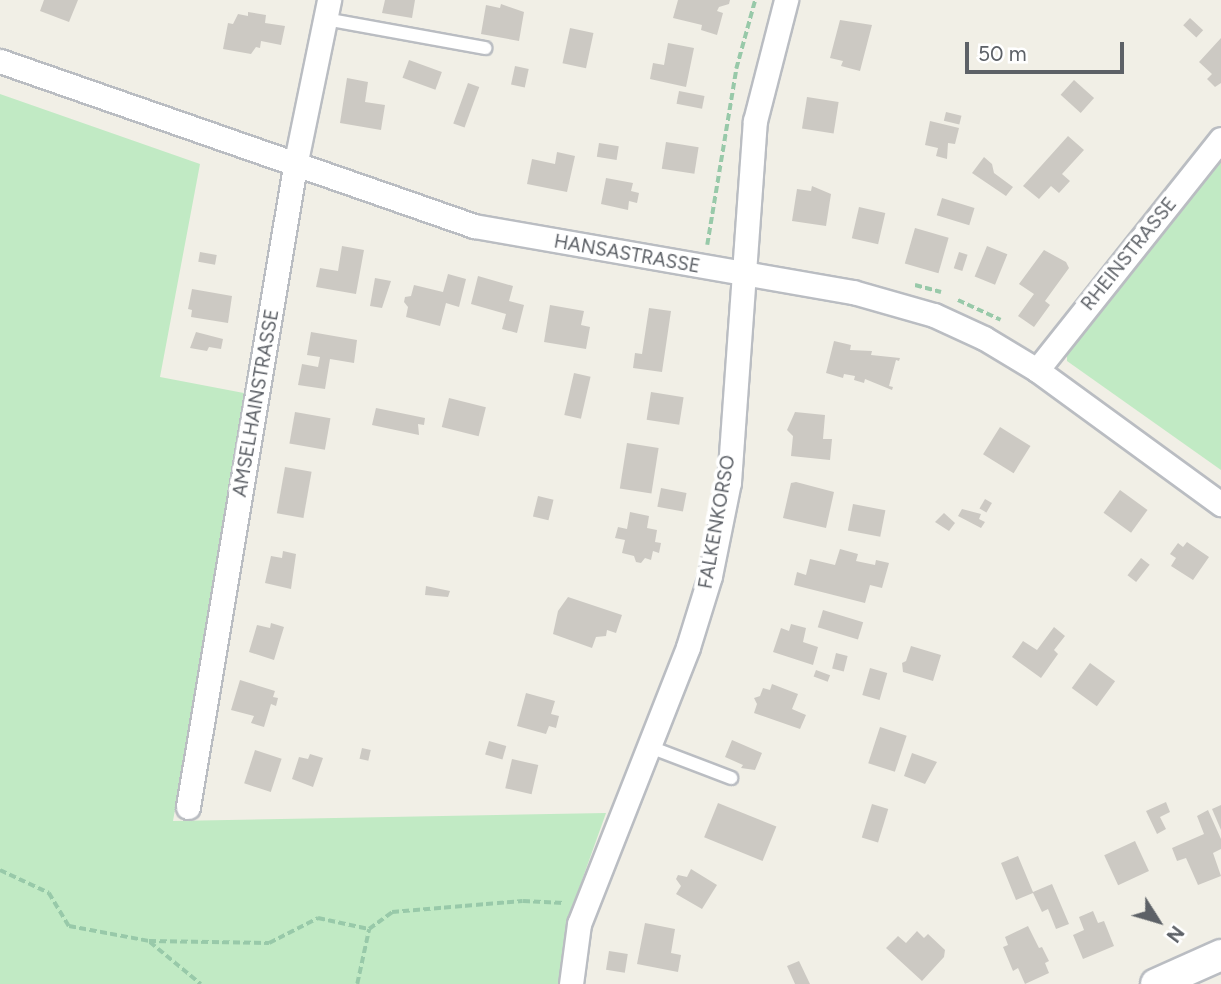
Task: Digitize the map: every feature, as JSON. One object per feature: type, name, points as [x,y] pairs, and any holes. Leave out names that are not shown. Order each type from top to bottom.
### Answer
[{"type":"street","name":"FALKENKORSO","points":[[571,984],[579,924],[650,747],[710,576],[726,495],[755,121],[786,0]]},
{"type":"street","name":"AMSELHAINSTRASSE","points":[[188,807],[295,166],[327,10]]},
{"type":"street","name":"HANSASTRASSE","points":[[0,61],[295,166],[474,226],[896,302],[984,338],[1037,370],[1221,504]]},
{"type":"street","name":"RHEINSTRASSE","points":[[1037,370],[1221,139]]},
{"type":"street","points":[[1156,984],[1221,955]]},
{"type":"lane","points":[[327,10],[485,48]]},
{"type":"lane","points":[[650,747],[731,778]]},
{"type":"path","points":[[704,267],[736,69],[755,0]]},
{"type":"path","points":[[0,870],[49,893],[69,926],[149,941],[269,943],[318,918],[369,929]]},
{"type":"path","points":[[356,984],[369,929],[392,912],[523,901],[587,904]]},
{"type":"path","points":[[149,941],[201,984]]},
{"type":"green space","points":[[0,94],[200,164],[160,377],[249,394],[173,821],[606,813],[566,925],[558,984],[0,984]]},
{"type":"green space","points":[[1221,153],[1221,470],[1067,361],[1067,347]]},
{"type":"building","points":[[44,0],[78,0],[69,22],[40,11]]},
{"type":"building","points":[[385,0],[415,0],[412,18],[382,13]]},
{"type":"building","points":[[678,0],[730,0],[729,4],[719,7],[717,11],[723,13],[717,35],[701,30],[702,25],[673,18]]},
{"type":"building","points":[[501,4],[524,12],[519,41],[481,34],[486,5],[500,8]]},
{"type":"building","points":[[248,12],[266,15],[265,23],[285,26],[281,45],[261,41],[260,48],[256,47],[251,54],[223,49],[228,23],[233,24],[238,14],[248,16]]},
{"type":"building","points":[[1190,18],[1203,30],[1196,38],[1183,25]]},
{"type":"building","points":[[840,20],[872,25],[860,71],[841,66],[843,61],[830,58]]},
{"type":"building","points":[[570,28],[593,33],[586,68],[563,63]]},
{"type":"building","points":[[1221,38],[1221,83],[1215,87],[1207,79],[1212,74],[1199,62]]},
{"type":"building","points":[[668,43],[694,48],[686,87],[650,79],[653,63],[664,65]]},
{"type":"building","points":[[409,60],[442,72],[435,90],[403,78]]},
{"type":"building","points":[[515,66],[529,69],[525,87],[511,85]]},
{"type":"building","points":[[347,78],[368,82],[365,102],[385,105],[381,130],[340,123]]},
{"type":"building","points":[[1074,80],[1094,98],[1081,113],[1061,95]]},
{"type":"building","points":[[468,83],[479,87],[465,128],[453,123]]},
{"type":"building","points":[[679,91],[705,96],[702,109],[677,104]]},
{"type":"building","points":[[807,97],[839,102],[834,134],[802,129]]},
{"type":"building","points":[[946,112],[962,116],[959,125],[944,121]]},
{"type":"building","points":[[930,121],[959,128],[955,144],[948,143],[947,159],[936,156],[938,148],[925,145]]},
{"type":"building","points":[[1068,136],[1084,150],[1062,174],[1070,181],[1059,193],[1051,186],[1039,199],[1023,186]]},
{"type":"building","points":[[666,142],[699,147],[694,174],[662,169]]},
{"type":"building","points":[[599,143],[619,146],[617,160],[597,157]]},
{"type":"building","points":[[557,152],[575,156],[567,192],[527,184],[532,159],[555,164]]},
{"type":"building","points":[[984,157],[992,164],[994,173],[1013,187],[1006,196],[972,173]]},
{"type":"building","points":[[606,178],[633,183],[631,191],[639,193],[637,203],[629,201],[628,210],[601,204]]},
{"type":"building","points":[[812,186],[831,194],[826,226],[792,221],[797,189],[811,191]]},
{"type":"building","points":[[942,198],[975,208],[969,225],[937,215]]},
{"type":"building","points":[[859,207],[885,213],[878,244],[852,238]]},
{"type":"building","points":[[915,228],[949,238],[938,273],[905,264]]},
{"type":"building","points":[[342,246],[364,250],[356,294],[316,287],[320,268],[338,271]]},
{"type":"building","points":[[987,246],[1007,254],[995,285],[975,277]]},
{"type":"building","points":[[1044,250],[1066,262],[1069,268],[1045,301],[1050,305],[1034,327],[1018,316],[1034,294],[1019,284]]},
{"type":"building","points":[[200,252],[217,255],[215,265],[198,262]]},
{"type":"building","points":[[959,252],[968,255],[962,271],[954,268]]},
{"type":"building","points":[[448,274],[466,279],[459,307],[446,303],[440,326],[406,317],[408,307],[404,302],[405,297],[411,296],[414,285],[443,292]]},
{"type":"building","points":[[478,276],[513,286],[509,301],[524,305],[517,333],[502,329],[506,314],[471,304]]},
{"type":"building","points":[[375,278],[391,281],[382,308],[370,306]]},
{"type":"building","points":[[192,289],[232,296],[228,323],[191,317],[192,310],[188,309]]},
{"type":"building","points":[[550,305],[584,311],[581,325],[590,327],[586,349],[544,342]]},
{"type":"building","points":[[649,308],[671,311],[662,372],[633,368],[635,353],[642,354]]},
{"type":"building","points":[[196,332],[223,339],[221,349],[209,347],[207,351],[190,348]]},
{"type":"building","points":[[311,332],[357,340],[354,363],[330,359],[325,389],[298,385],[302,364],[318,367],[320,357],[307,355]]},
{"type":"building","points":[[834,341],[851,345],[850,350],[872,351],[871,355],[900,358],[899,361],[896,360],[889,386],[893,387],[892,390],[865,379],[864,383],[854,380],[855,376],[844,374],[843,378],[826,373]]},
{"type":"building","points":[[574,373],[591,377],[581,419],[564,415]]},
{"type":"building","points":[[651,392],[684,397],[679,425],[647,420]]},
{"type":"building","points":[[449,398],[486,407],[479,436],[442,427]]},
{"type":"building","points":[[376,408],[425,418],[424,425],[418,424],[419,435],[372,425]]},
{"type":"building","points":[[295,412],[330,418],[325,450],[289,444]]},
{"type":"building","points":[[795,412],[825,415],[823,439],[832,439],[830,460],[791,456],[793,436],[787,430]]},
{"type":"building","points":[[1000,427],[1031,446],[1014,473],[983,454]]},
{"type":"building","points":[[627,443],[659,448],[651,493],[620,488]]},
{"type":"building","points":[[285,467],[312,472],[303,518],[277,513]]},
{"type":"building","points":[[791,483],[834,492],[826,528],[783,518]]},
{"type":"building","points":[[661,488],[687,493],[683,512],[657,507]]},
{"type":"building","points":[[1120,490],[1148,510],[1131,533],[1104,513]]},
{"type":"building","points":[[538,496],[554,500],[548,520],[533,516]]},
{"type":"building","points":[[985,499],[992,503],[986,513],[980,509]]},
{"type":"building","points":[[853,504],[885,510],[880,537],[848,531]]},
{"type":"building","points":[[962,509],[981,514],[979,519],[985,522],[981,528],[958,516]]},
{"type":"building","points":[[630,512],[649,516],[647,528],[657,530],[655,542],[661,543],[659,553],[653,551],[651,560],[645,558],[641,563],[636,562],[634,556],[622,553],[625,540],[615,538],[618,527],[627,529]]},
{"type":"building","points":[[944,513],[955,523],[949,531],[935,522]]},
{"type":"building","points":[[1187,542],[1209,557],[1193,580],[1171,566],[1176,558],[1170,554],[1178,543],[1183,547]]},
{"type":"building","points":[[840,549],[858,554],[856,561],[875,565],[876,560],[889,563],[882,588],[870,585],[865,603],[794,585],[797,572],[806,575],[810,559],[835,565]]},
{"type":"building","points":[[283,551],[296,554],[291,589],[265,583],[271,556],[282,558]]},
{"type":"building","points":[[1141,558],[1150,565],[1136,582],[1127,575]]},
{"type":"building","points":[[426,586],[450,591],[448,597],[425,595]]},
{"type":"building","points":[[568,597],[622,615],[616,633],[607,630],[606,636],[596,637],[592,648],[553,634],[558,611]]},
{"type":"building","points":[[823,610],[863,622],[858,639],[818,627]]},
{"type":"building","points":[[271,623],[284,627],[274,660],[249,652],[257,625],[270,628]]},
{"type":"building","points":[[791,624],[806,628],[803,642],[818,647],[813,665],[773,652],[781,628],[789,631]]},
{"type":"building","points":[[1054,627],[1065,636],[1054,650],[1058,654],[1041,678],[1012,657],[1023,641],[1037,650]]},
{"type":"building","points":[[911,646],[941,655],[933,681],[903,672],[902,663],[906,661]]},
{"type":"building","points":[[836,653],[848,656],[844,671],[832,669]]},
{"type":"building","points":[[1090,663],[1115,681],[1097,706],[1072,688]]},
{"type":"building","points":[[870,668],[887,673],[880,700],[862,695]]},
{"type":"building","points":[[816,670],[830,675],[828,682],[814,677]]},
{"type":"building","points":[[240,680],[275,691],[273,697],[278,698],[276,706],[271,704],[264,727],[251,723],[254,716],[231,710]]},
{"type":"building","points":[[772,684],[798,694],[792,709],[806,715],[800,729],[754,713],[757,704],[754,698],[760,696],[763,688],[770,690]]},
{"type":"building","points":[[526,693],[555,701],[551,714],[559,716],[556,728],[549,726],[546,734],[517,726]]},
{"type":"building","points":[[880,727],[907,736],[895,772],[868,763]]},
{"type":"building","points":[[732,740],[762,753],[755,770],[741,768],[743,765],[725,757]]},
{"type":"building","points":[[489,741],[506,746],[502,759],[485,754]]},
{"type":"building","points":[[362,748],[371,750],[368,761],[360,759]]},
{"type":"building","points":[[255,750],[282,759],[271,792],[244,783]]},
{"type":"building","points":[[912,753],[937,762],[925,784],[904,776]]},
{"type":"building","points":[[310,754],[323,758],[313,787],[292,779],[299,757],[308,759]]},
{"type":"building","points":[[512,759],[538,765],[532,794],[505,788]]},
{"type":"building","points":[[1166,802],[1170,812],[1160,817],[1166,829],[1157,834],[1146,811]]},
{"type":"building","points":[[718,803],[776,827],[763,861],[704,837]]},
{"type":"building","points":[[872,804],[888,809],[878,842],[862,837]]},
{"type":"building","points":[[1221,805],[1221,830],[1212,809]]},
{"type":"building","points":[[1208,810],[1221,839],[1221,849],[1213,853],[1221,876],[1198,885],[1186,858],[1177,861],[1172,848],[1204,834],[1197,816]]},
{"type":"building","points":[[1135,841],[1149,871],[1118,885],[1104,855]]},
{"type":"building","points":[[1018,856],[1033,892],[1052,884],[1069,924],[1056,929],[1048,909],[1042,912],[1033,893],[1016,900],[1001,863]]},
{"type":"building","points":[[691,869],[717,885],[702,909],[676,894],[681,886],[676,879],[678,875],[687,877]]},
{"type":"building","points":[[1093,911],[1098,923],[1104,921],[1114,946],[1083,959],[1073,935],[1084,930],[1079,917]]},
{"type":"building","points":[[645,923],[675,929],[671,953],[681,955],[678,972],[637,964]]},
{"type":"building","points":[[1028,926],[1049,961],[1045,963],[1049,973],[1025,984],[1018,968],[1013,971],[1003,947],[1008,945],[1005,937]]},
{"type":"building","points":[[917,931],[924,938],[928,934],[945,950],[944,957],[922,981],[886,948],[898,936],[906,943]]},
{"type":"building","points":[[609,951],[628,954],[625,973],[606,970]]},
{"type":"building","points":[[799,961],[810,984],[795,984],[787,966]]}]
